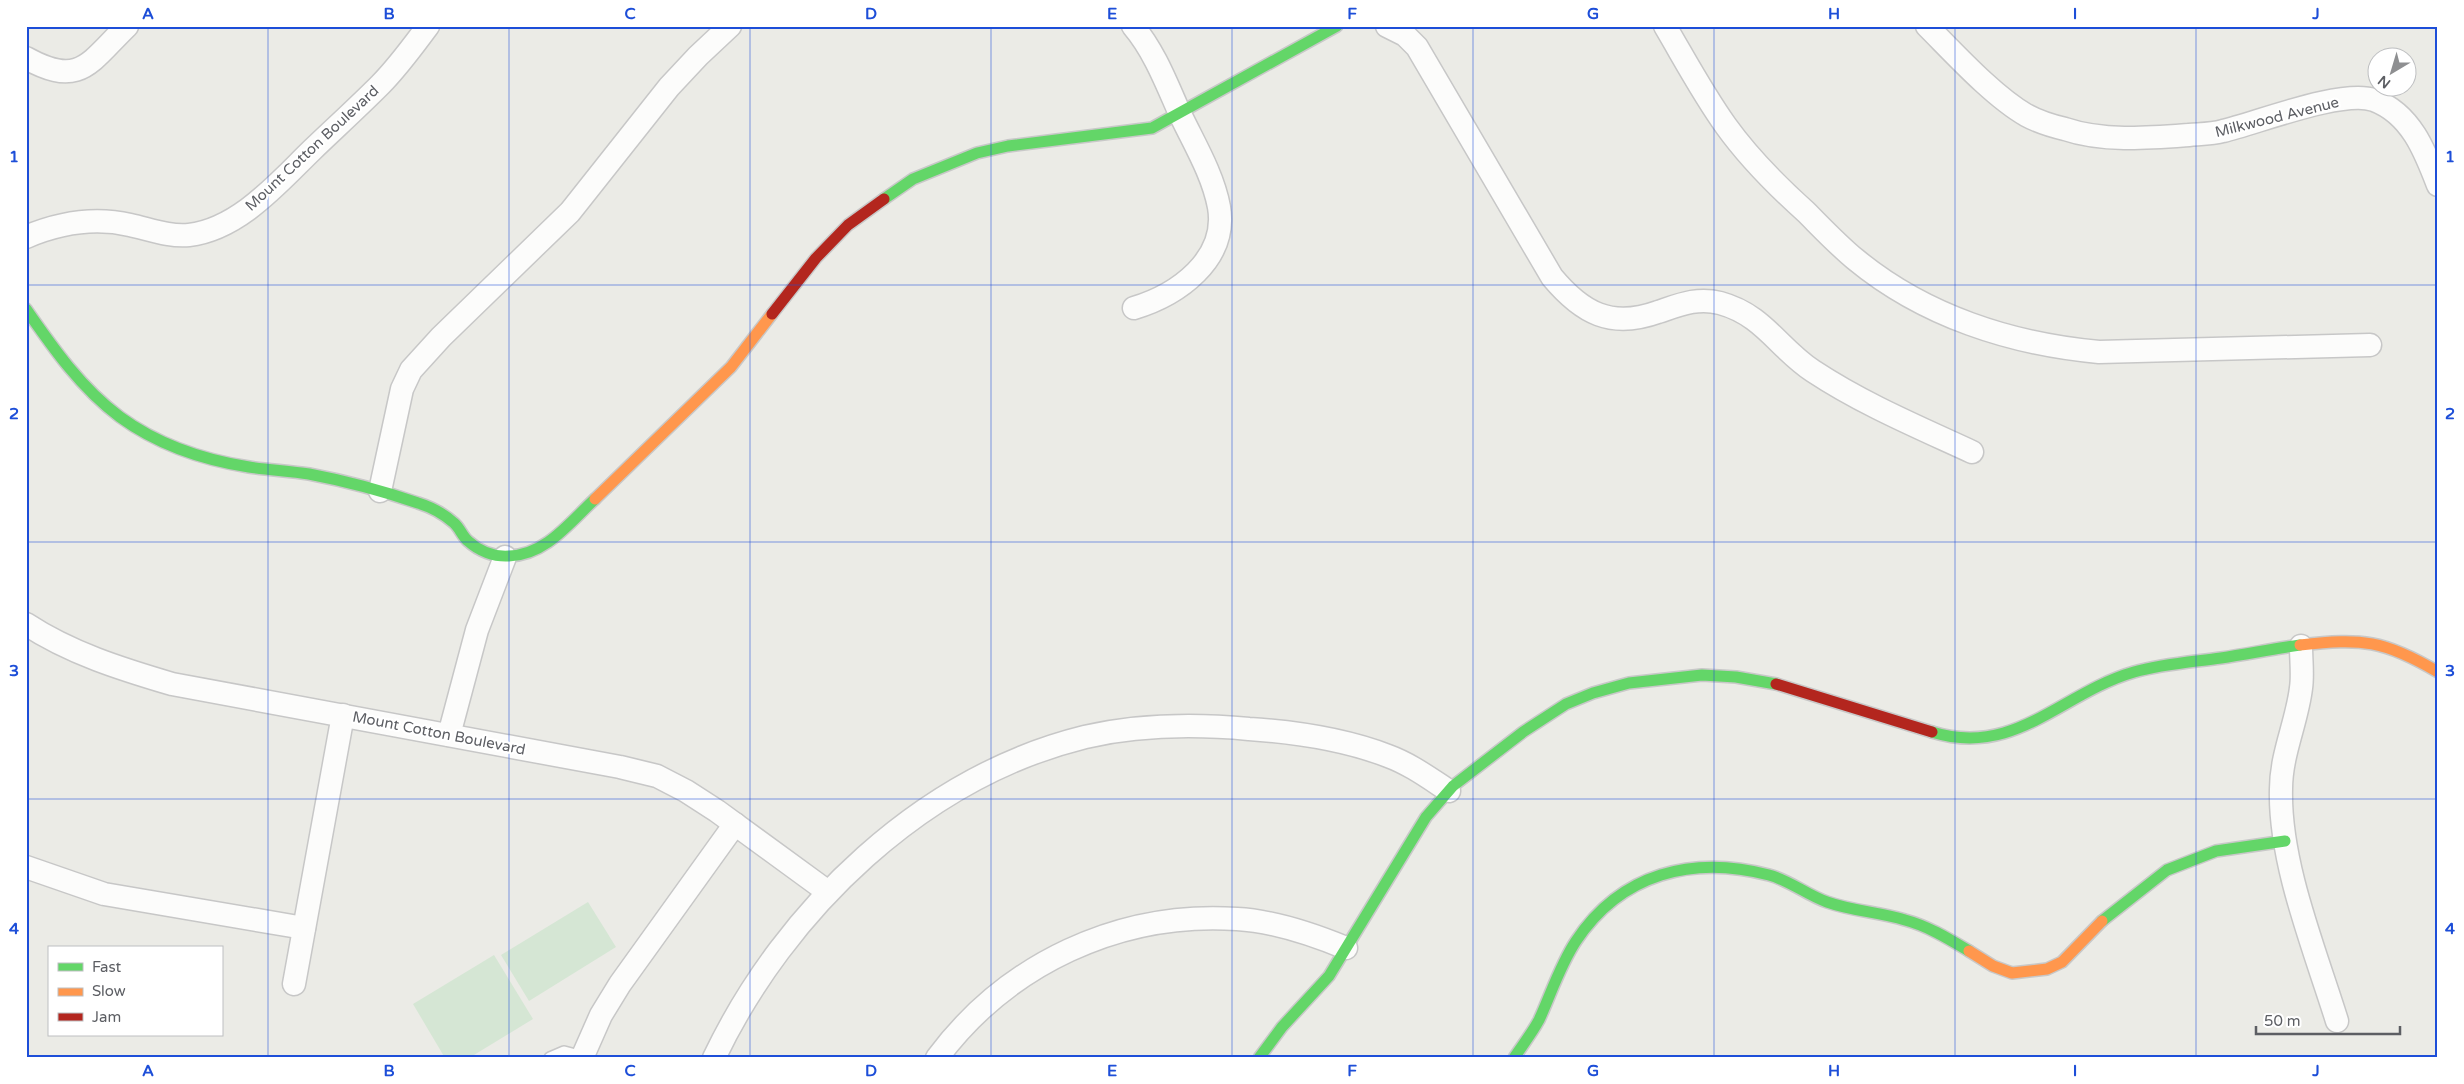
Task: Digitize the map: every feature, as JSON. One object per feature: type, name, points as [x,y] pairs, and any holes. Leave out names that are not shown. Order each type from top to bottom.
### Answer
[{"type":"street","points":[[26,58],[49,69],[64,73],[73,72],[88,64],[127,26]]},
{"type":"street","name":"Mount Cotton Boulevard","points":[[26,237],[68,224],[102,220],[128,224],[158,232],[189,235],[214,227],[239,215],[268,192],[382,84],[428,26]]},
{"type":"street","points":[[380,491],[400,397],[411,370],[441,337],[570,212],[669,87],[730,26]]},
{"type":"street","points":[[1133,26],[1154,57],[1216,195],[1219,210],[1214,244],[1206,261],[1175,291],[1157,301],[1134,308]]},
{"type":"street","points":[[26,309],[55,353],[88,390],[120,417],[160,440],[203,457],[248,466],[313,475],[380,491],[443,514],[468,541],[484,552],[505,557],[517,557],[538,551],[551,541],[731,367],[816,258],[848,225],[913,179],[977,153],[1008,146],[1152,128],[1337,26]]},
{"type":"street","points":[[1386,26],[1406,35],[1417,48],[1552,277],[1567,295],[1580,305],[1610,319],[1638,318],[1672,305],[1694,300],[1719,302],[1742,311],[1760,322],[1812,370],[1874,406],[1972,452]]},
{"type":"street","points":[[1665,26],[1702,92],[1727,128],[1784,192],[1855,259],[1904,294],[1935,310],[2009,337],[2054,348],[2099,352],[2370,345]]},
{"type":"street","name":"Milkwood Avenue","points":[[1927,26],[1992,88],[2026,115],[2075,132],[2102,136],[2155,137],[2220,132],[2324,103],[2353,99],[2373,100],[2406,122],[2417,137],[2438,185]]},
{"type":"street","points":[[449,735],[476,630],[505,557]]},
{"type":"street","name":"Mount Cotton Boulevard","points":[[26,624],[73,650],[124,670],[172,684],[620,767],[657,776],[686,791],[828,892]]},
{"type":"street","points":[[1259,1058],[1282,1027],[1329,976],[1426,816],[1449,791],[1499,750],[1566,704],[1593,693],[1629,683],[1702,675],[1736,676],[1767,681],[1944,736],[1971,739],[2001,735],[2028,727],[2122,676],[2169,665],[2301,646],[2345,641],[2379,644],[2402,651],[2438,672]]},
{"type":"street","points":[[2301,646],[2302,686],[2284,757],[2280,787],[2281,822],[2290,869],[2337,1022]]},
{"type":"street","points":[[294,984],[343,715]]},
{"type":"street","points":[[714,1058],[748,998],[783,944],[828,892],[885,840],[920,812],[964,784],[1016,760],[1086,737],[1198,725],[1278,731],[1352,744],[1388,756],[1417,770],[1449,791]]},
{"type":"street","points":[[582,1057],[601,1015],[620,984],[734,824]]},
{"type":"street","points":[[1514,1058],[1538,1021],[1554,980],[1575,942],[1592,919],[1612,900],[1649,879],[1687,867],[1727,866],[1770,875],[1827,902],[1906,920],[1936,932],[1992,966],[2012,973],[2047,969],[2062,962],[2088,933],[2121,904],[2167,870],[2216,851],[2285,841]]},
{"type":"street","points":[[26,867],[104,894],[304,928]]},
{"type":"street","points":[[937,1058],[971,1018],[1022,976],[1054,957],[1089,941],[1129,928],[1159,922],[1199,918],[1238,919],[1311,934],[1346,948]]},
{"type":"lane","points":[[550,1058],[564,1052],[582,1057]]},
{"type":"green space","points":[[588,902],[616,947],[529,1001],[501,955]]},
{"type":"green space","points":[[494,955],[533,1019],[469,1058],[445,1058],[413,1004]]},
{"type":"traffic: fast","points":[[884,199],[913,179],[977,153],[1008,146],[1152,128],[1337,26]]},
{"type":"traffic: fast","points":[[26,309],[57,353],[80,380],[106,406],[134,427],[149,435],[165,443],[215,460],[249,467],[302,473],[351,483],[423,505],[437,511],[450,520],[468,541],[487,553],[509,556],[535,550],[546,544],[567,527],[595,499]]},
{"type":"traffic: fast","points":[[1932,732],[1962,738],[1988,737],[2013,730],[2037,720],[2083,694],[2134,672],[2166,665],[2300,645]]},
{"type":"traffic: fast","points":[[1259,1058],[1282,1027],[1329,976],[1426,817],[1453,786],[1523,732],[1566,704],[1593,693],[1629,683],[1702,675],[1736,677],[1776,684]]},
{"type":"traffic: fast","points":[[2102,921],[2167,870],[2216,851],[2285,841]]},
{"type":"traffic: fast","points":[[1514,1058],[1539,1020],[1570,950],[1594,918],[1614,899],[1637,885],[1661,875],[1686,869],[1713,867],[1741,869],[1769,875],[1784,880],[1827,902],[1895,917],[1922,926],[1969,951]]},
{"type":"traffic: slow","points":[[595,499],[731,367],[772,314]]},
{"type":"traffic: slow","points":[[2300,645],[2340,642],[2372,644],[2402,653],[2438,672]]},
{"type":"traffic: slow","points":[[1969,951],[1993,966],[2012,973],[2047,969],[2062,962],[2102,921]]},
{"type":"traffic: jam","points":[[772,314],[816,258],[848,225],[884,199]]},
{"type":"traffic: jam","points":[[1776,684],[1932,732]]}]
